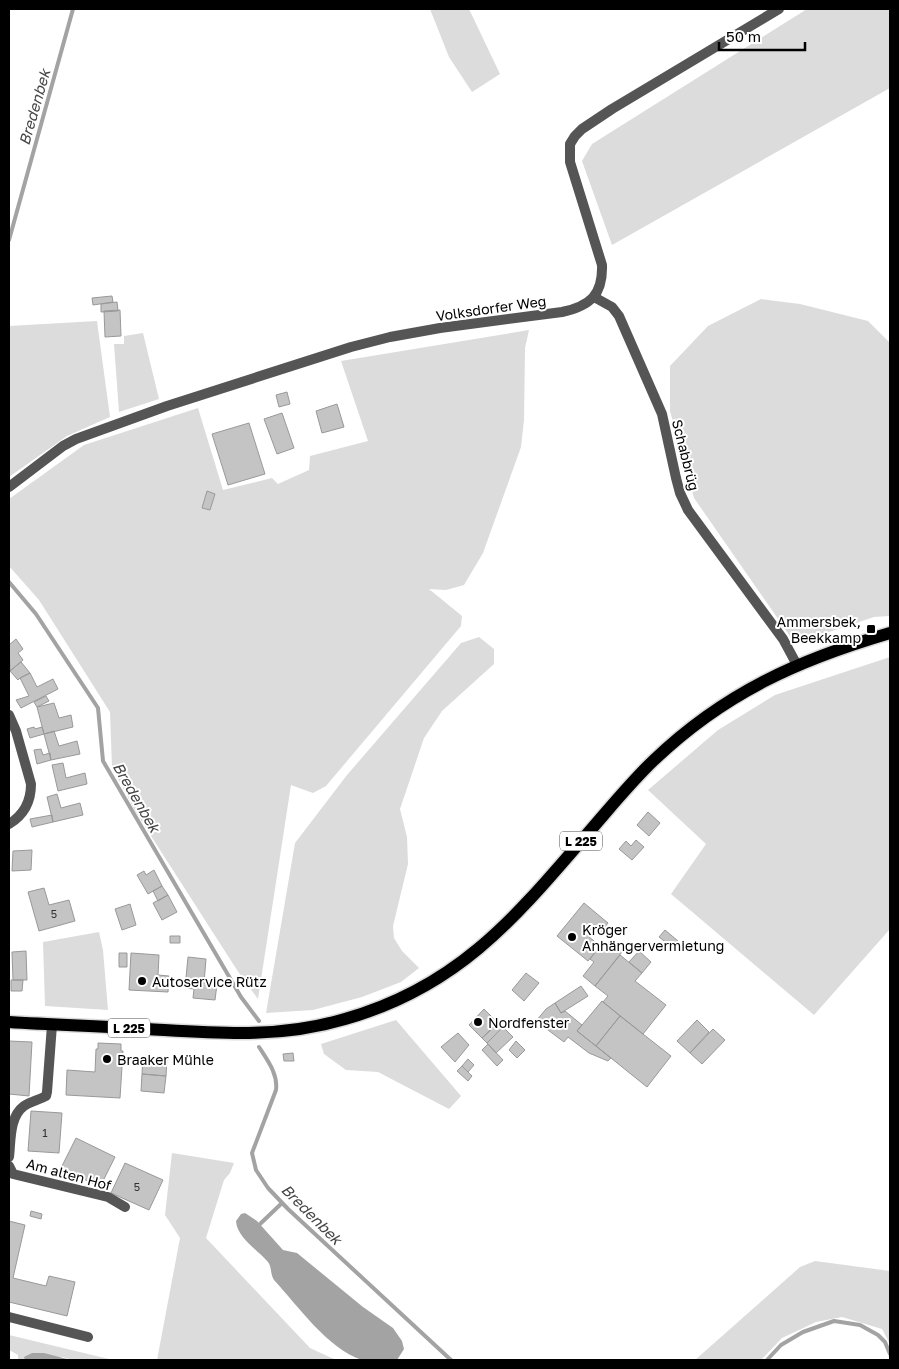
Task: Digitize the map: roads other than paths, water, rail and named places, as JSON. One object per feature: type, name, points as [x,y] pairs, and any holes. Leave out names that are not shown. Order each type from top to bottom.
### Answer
[{"type":"main road","name":"L 225","points":[[9,1022],[268,1033],[314,1027],[370,1012],[415,992],[454,969],[484,945],[517,914],[632,782],[670,745],[703,719],[761,682],[796,665],[890,633]]},
{"type":"street","points":[[594,296],[601,282],[602,265],[570,162],[568,152],[572,140],[582,129],[612,109],[779,9]]},
{"type":"street","name":"Volksdorfer Weg","points":[[9,487],[63,446],[76,439],[167,406],[351,347],[390,337],[567,311],[582,306],[594,296]]},
{"type":"street","name":"Schabbrüg","points":[[594,296],[612,307],[619,316],[662,414],[676,478],[688,510],[783,639],[796,665]]},
{"type":"street","points":[[9,716],[16,731],[31,784],[31,793],[25,810],[9,824]]},
{"type":"street","name":"Am alten Hof","points":[[9,1157],[16,1114],[25,1105],[46,1096],[52,1025]]},
{"type":"street","name":"Am alten Hof","points":[[9,1166],[13,1174],[108,1196],[125,1207]]},
{"type":"street","points":[[9,1317],[88,1337]]},
{"type":"waterway","name":"Bredenbek","points":[[9,240],[73,9]]},
{"type":"waterway","name":"Bredenbek","points":[[9,582],[36,614],[98,708],[103,761],[241,997],[259,1021]]},
{"type":"waterway","name":"Bredenbek","points":[[259,1047],[272,1068],[276,1090],[252,1153],[256,1170],[268,1188],[288,1209],[451,1360]]},
{"type":"waterway","points":[[260,1224],[282,1203]]},
{"type":"waterway","name":"Bredenbek","points":[[767,1360],[781,1345],[803,1332],[834,1321],[860,1325],[878,1335],[885,1342],[890,1354]]},
{"type":"place","name":"Ammersbek, Beekkamp","points":[[871,629]]},
{"type":"place","name":"Kröger Anhängervermietung","points":[[572,937]]},
{"type":"place","name":"Autoservice Rütz","points":[[142,981]]},
{"type":"place","name":"Nordfenster","points":[[478,1022]]},
{"type":"place","name":"Braaker Mühle","points":[[107,1059]]}]
